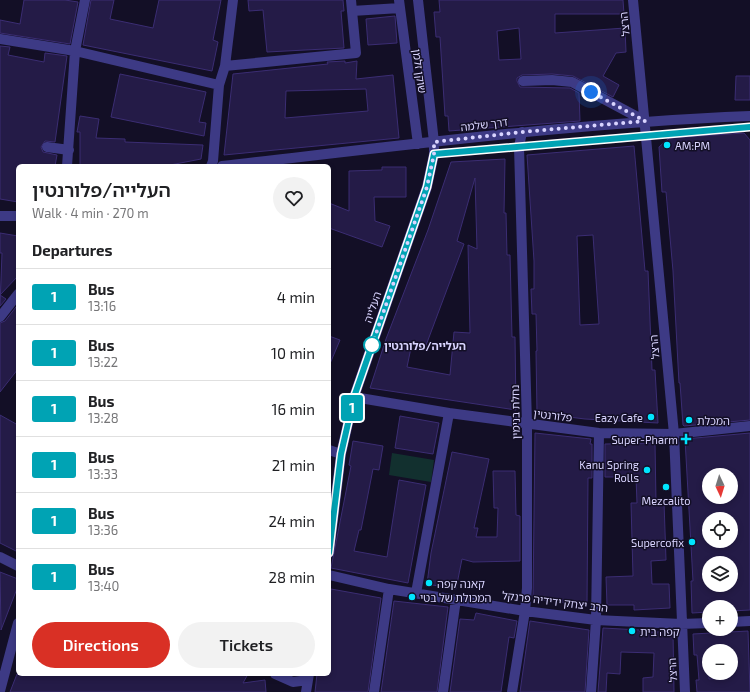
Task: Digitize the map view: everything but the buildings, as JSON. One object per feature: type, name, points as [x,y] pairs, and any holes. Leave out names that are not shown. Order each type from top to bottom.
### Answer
[{"type":"street","points":[[67,164],[75,52],[85,0]]},
{"type":"street","points":[[212,164],[219,84],[225,66],[233,0]]},
{"type":"street","points":[[225,66],[356,53],[351,0]]},
{"type":"street","name":"שוקן זלמן","points":[[418,0],[434,142]]},
{"type":"street","name":"הרצל","points":[[633,0],[674,434],[685,692]]},
{"type":"street","points":[[352,11],[399,4]]},
{"type":"street","name":"שוקן זלמן","points":[[399,4],[418,144]]},
{"type":"street","points":[[0,39],[75,52],[219,84]]},
{"type":"street","points":[[522,81],[552,80],[572,82],[645,121]]},
{"type":"street","name":"דרך שלמה","points":[[263,164],[283,163],[418,144],[522,132],[645,121],[750,116]]},
{"type":"street","name":"נחלת בנימין","points":[[512,692],[525,611],[527,588],[527,424],[519,147],[522,132]]},
{"type":"street","name":"העלייה","points":[[331,536],[341,454],[354,397],[427,187],[434,154],[434,142]]},
{"type":"street","points":[[47,147],[69,150]]},
{"type":"street","points":[[0,216],[16,216]]},
{"type":"street","points":[[0,317],[16,297]]},
{"type":"street","name":"פלורנטין","points":[[354,397],[449,413],[599,433],[674,434],[750,426]]},
{"type":"street","points":[[416,593],[449,413]]},
{"type":"street","points":[[591,692],[596,620],[599,433]]},
{"type":"street","points":[[331,451],[341,454]]},
{"type":"street","points":[[0,557],[16,565]]},
{"type":"street","name":"הרב יצחק ידידיה פרנקל","points":[[331,575],[389,589],[525,611],[596,620],[681,624],[702,623]]},
{"type":"street","points":[[374,692],[389,589]]},
{"type":"street","points":[[443,692],[456,599]]},
{"type":"street","points":[[738,622],[750,621]]},
{"type":"street","points":[[0,691],[16,631]]},
{"type":"street","points":[[280,676],[293,682],[308,677],[306,692]]},
{"type":"green space","points":[[392,453],[434,460],[431,482],[389,475]]},
{"type":"bus line","name":"1","points":[[331,536],[341,454],[354,397],[427,187],[434,154],[750,127]]},
{"type":"place","name":"AM:PM","points":[[667,145]]},
{"type":"place","name":"העלייה/פלורנטין","points":[[372,345]]},
{"type":"place","name":"Eazy Cafe","points":[[651,417]]},
{"type":"place","name":"המכלת","points":[[689,420]]},
{"type":"place","name":"Super-Pharm","points":[[686,439]]},
{"type":"place","name":"Kanu Spring Rolls","points":[[647,470]]},
{"type":"place","name":"Mezcalito","points":[[666,487]]},
{"type":"place","name":"Supercofix","points":[[692,542]]},
{"type":"place","name":"קאנה קפה","points":[[429,583]]},
{"type":"place","name":"המכולת של בטי","points":[[412,597]]},
{"type":"place","name":"קפה בית","points":[[632,631]]},
{"type":"route","points":[[372,345],[427,187],[434,154],[434,142],[522,132],[645,121],[591,92]]}]
